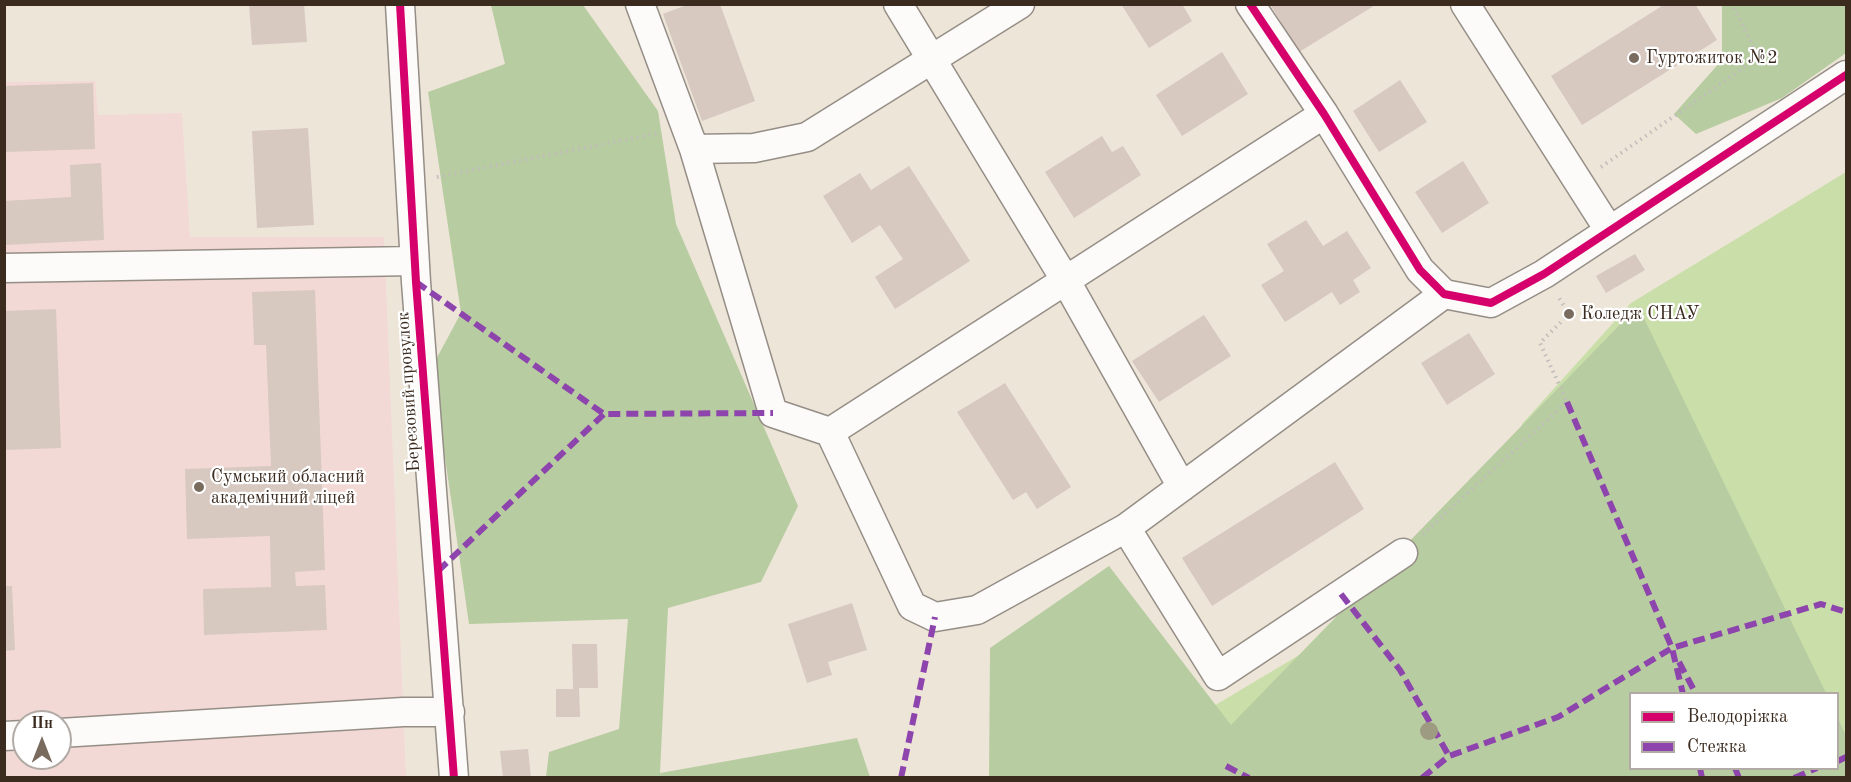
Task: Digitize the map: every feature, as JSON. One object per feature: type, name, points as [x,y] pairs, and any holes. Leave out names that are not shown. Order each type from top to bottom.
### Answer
[{"type":"street","name":"Березовий провулок","points":[[400,4],[414,261],[454,777]]},
{"type":"street","points":[[639,4],[694,149],[773,413],[830,432],[912,606],[935,617],[977,610],[1126,528],[1444,294]]},
{"type":"street","points":[[898,4],[1066,281],[1182,488]]},
{"type":"street","points":[[694,149],[754,148],[807,137],[1020,4]]},
{"type":"street","points":[[1250,4],[1324,114],[1420,270],[1444,294],[1491,303],[1544,274],[1846,75]]},
{"type":"street","points":[[1466,4],[1609,230]]},
{"type":"street","points":[[830,432],[1324,114]]},
{"type":"street","points":[[4,268],[414,261]]},
{"type":"street","points":[[1126,528],[1218,676],[1403,553]]},
{"type":"street","points":[[72,732],[403,712],[450,712]]},
{"type":"path","points":[[1578,183],[1759,57],[1732,4]]},
{"type":"path","points":[[410,183],[661,133]]},
{"type":"path","points":[[1403,553],[1567,402],[1540,343],[1569,314],[1544,274]]},
{"type":"shaded area","name":"Сумський обласний академічний ліцей","points":[[95,81],[98,115],[182,113],[190,237],[384,237],[406,777],[5,777],[4,82]]},
{"type":"green space","points":[[491,5],[583,5],[658,111],[676,224],[798,506],[761,582],[668,608],[660,773],[857,738],[870,777],[546,777],[549,752],[619,729],[628,619],[469,624],[432,367],[461,313],[428,92],[505,64]]},
{"type":"green space","points":[[1722,5],[1846,5],[1846,53],[1782,98],[1696,134],[1674,114],[1722,60]]},
{"type":"green space","points":[[1846,172],[1846,777],[1093,778],[1487,543],[1522,424],[1631,303]]},
{"type":"green space","points":[[1638,306],[1826,692],[1629,692],[1629,770],[1839,770],[1839,720],[1846,736],[1846,778],[989,778],[990,648],[1109,566],[1231,725]]},
{"type":"building","points":[[249,4],[304,4],[307,42],[252,45]]},
{"type":"building","points":[[689,4],[720,4],[755,101],[702,121],[663,14]]},
{"type":"building","points":[[1121,4],[1182,4],[1192,21],[1149,48]]},
{"type":"building","points":[[1270,4],[1377,4],[1299,52]]},
{"type":"building","name":"Гуртожиток №2","points":[[1665,4],[1695,4],[1717,40],[1582,125],[1551,76]]},
{"type":"building","points":[[1222,52],[1248,94],[1182,136],[1156,95]]},
{"type":"building","points":[[1400,80],[1427,122],[1379,152],[1353,111]]},
{"type":"building","points":[[93,83],[95,149],[4,152],[4,86]]},
{"type":"building","points":[[308,128],[314,225],[257,228],[252,131]]},
{"type":"building","points":[[1102,136],[1112,152],[1123,146],[1141,175],[1074,218],[1045,172]]},
{"type":"building","points":[[1463,161],[1489,203],[1442,233],[1415,192]]},
{"type":"building","points":[[101,163],[104,240],[4,245],[4,201],[71,197],[70,165]]},
{"type":"building","points":[[909,166],[970,261],[895,309],[875,277],[903,259],[880,225],[852,243],[823,196],[860,173],[871,190]]},
{"type":"building","points":[[1306,220],[1323,246],[1347,231],[1371,268],[1353,280],[1360,292],[1340,305],[1332,292],[1285,322],[1261,285],[1284,271],[1267,244]]},
{"type":"building","points":[[1635,254],[1645,270],[1606,293],[1596,276]]},
{"type":"building","points":[[315,290],[325,570],[295,572],[296,586],[325,585],[327,630],[204,635],[203,589],[271,587],[270,536],[187,539],[185,469],[271,466],[266,345],[254,345],[252,292]]},
{"type":"building","points":[[56,309],[61,448],[4,450],[4,311]]},
{"type":"building","points":[[1204,315],[1231,356],[1159,402],[1132,361]]},
{"type":"building","points":[[1469,333],[1495,374],[1447,405],[1421,363]]},
{"type":"building","points":[[1005,383],[1071,487],[1037,509],[1026,492],[1013,500],[957,412]]},
{"type":"building","points":[[1335,462],[1364,509],[1212,606],[1182,558]]},
{"type":"building","points":[[4,586],[12,586],[15,650],[4,651]]},
{"type":"building","points":[[852,603],[867,650],[828,662],[832,675],[807,683],[788,624]]},
{"type":"building","points":[[572,644],[597,644],[598,688],[579,688],[580,717],[556,717],[556,689],[573,689]]},
{"type":"building","points":[[528,749],[531,778],[503,778],[500,751]]},
{"type":"marked path","points":[[416,282],[604,414],[773,413]]},
{"type":"marked path","points":[[1567,402],[1672,648],[1683,692]]},
{"type":"marked path","points":[[438,571],[604,414]]},
{"type":"marked path","points":[[1341,594],[1400,670],[1449,756]]},
{"type":"marked path","points":[[1422,778],[1449,756],[1558,717],[1672,648],[1821,604],[1846,612]]},
{"type":"marked path","points":[[901,778],[935,617]]},
{"type":"marked path","points":[[1679,662],[1695,692]]},
{"type":"marked path","points":[[1839,760],[1846,757]]},
{"type":"marked path","points":[[1226,766],[1249,778]]},
{"type":"marked path","points":[[1700,770],[1702,778]]},
{"type":"marked path","points":[[1736,770],[1739,778]]},
{"type":"marked path","points":[[1794,778],[1812,770]]},
{"type":"cycle path","points":[[400,4],[416,282],[454,778]]},
{"type":"cycle path","points":[[1250,4],[1324,114],[1420,270],[1444,294],[1491,303],[1544,274],[1846,75]]},
{"type":"place","name":"Гуртожиток №2","points":[[1634,58]]},
{"type":"place","name":"Коледж СНАУ","points":[[1569,314]]},
{"type":"place","name":"Сумський обласний академічний ліцей","points":[[199,487]]}]
